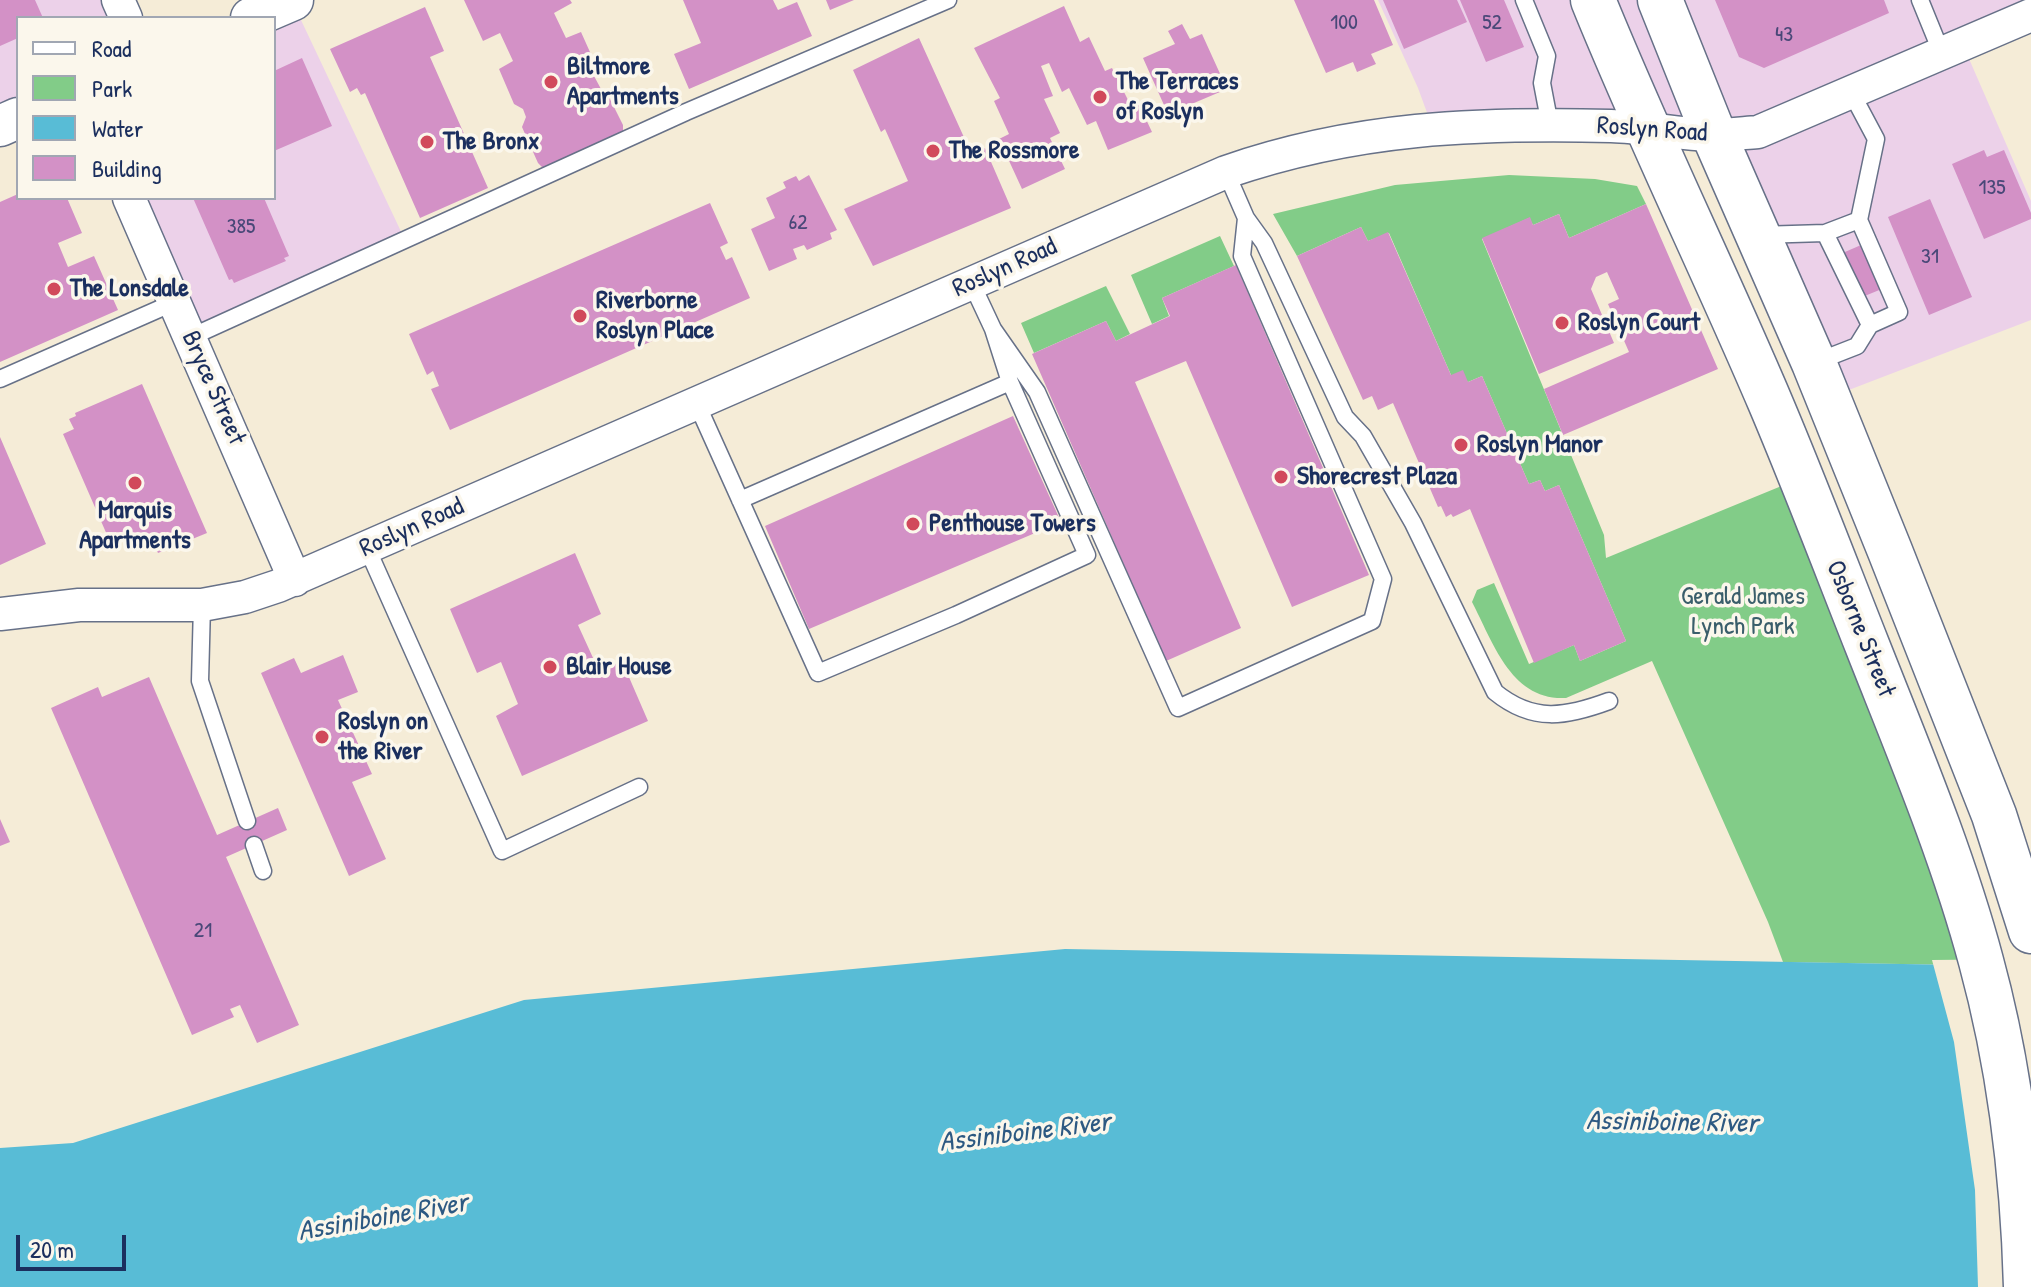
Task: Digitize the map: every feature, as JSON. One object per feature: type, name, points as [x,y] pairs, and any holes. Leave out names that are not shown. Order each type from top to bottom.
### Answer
[{"type":"main road","name":"Osborne Street","points":[[1593,0],[1771,404],[1898,724],[1959,890],[1993,1009],[2011,1109],[2019,1169],[2026,1287]]},
{"type":"main road","points":[[1660,0],[1714,135],[1814,363],[1951,703],[2007,851],[2031,931]]},
{"type":"street","points":[[256,16],[293,0]]},
{"type":"street","name":"Roslyn Road","points":[[0,614],[79,605],[202,605],[245,597],[295,580],[971,282],[1226,172],[1268,157],[1351,137],[1459,127],[1550,125],[1714,135],[1758,132],[2031,15]]},
{"type":"street","name":"Bryce Street","points":[[130,200],[295,580]]},
{"type":"lane","points":[[191,337],[686,112],[948,0]]},
{"type":"lane","points":[[1524,0],[1547,56],[1542,83],[1550,125]]},
{"type":"lane","points":[[1920,0],[1942,54]]},
{"type":"lane","points":[[1814,363],[1857,346],[1870,325],[1899,312],[1859,220],[1876,139],[1851,92]]},
{"type":"lane","points":[[1226,172],[1246,218],[1264,243],[1345,417],[1363,436],[1413,523],[1495,692],[1519,708],[1543,715],[1569,714],[1609,701]]},
{"type":"lane","points":[[993,329],[1037,392],[1178,708],[1192,702],[1372,621],[1383,579],[1242,256],[1246,218]]},
{"type":"lane","points":[[1758,235],[1825,233],[1859,220]]},
{"type":"lane","points":[[1825,233],[1870,325]]},
{"type":"lane","points":[[697,404],[818,673],[956,615],[1087,555],[1018,402],[993,329],[971,282]]},
{"type":"lane","points":[[0,379],[175,302]]},
{"type":"lane","points":[[740,500],[1010,382]]},
{"type":"lane","points":[[367,548],[502,851],[639,787]]},
{"type":"lane","points":[[202,605],[200,681],[247,821]]},
{"type":"lane","points":[[254,845],[263,871]]},
{"type":"shaded area","points":[[0,0],[118,0],[125,16],[16,16],[16,119],[0,126]]},
{"type":"shaded area","points":[[1378,0],[2031,0],[1963,45],[2031,201],[2031,320],[1828,398],[1714,134],[1433,129]]},
{"type":"shaded area","points":[[292,1],[405,240],[191,337],[130,200],[276,200],[276,16]]},
{"type":"green space","name":"Gerald James Lynch Park","points":[[1509,175],[1595,179],[1637,186],[1646,204],[1569,238],[1559,214],[1533,225],[1529,218],[1482,239],[1604,535],[1606,558],[1801,478],[1942,840],[1959,965],[1783,962],[1652,661],[1566,698],[1531,690],[1506,666],[1496,651],[1472,602],[1477,590],[1494,583],[1529,664],[1574,645],[1580,661],[1626,641],[1559,485],[1545,491],[1540,480],[1529,484],[1482,376],[1468,382],[1451,375],[1389,233],[1368,241],[1361,227],[1297,256],[1273,214],[1395,185]]},
{"type":"green space","points":[[1220,236],[1234,266],[1162,298],[1169,316],[1152,324],[1131,275]]},
{"type":"green space","points":[[1106,286],[1130,334],[1116,341],[1106,321],[1034,353],[1021,323]]},
{"type":"water","name":"Assiniboine River","points":[[1065,949],[1959,965],[2031,1287],[0,1287],[0,1148],[73,1143],[524,1000]]},
{"type":"pier","points":[[2031,959],[2031,1287],[1978,1287],[1975,1190],[1954,1042],[1932,960]]},
{"type":"building","points":[[0,0],[35,0],[42,16],[16,16],[16,39],[0,46]]},
{"type":"building","name":"Biltmore Apartments","points":[[464,0],[570,0],[572,3],[554,13],[566,38],[581,32],[598,70],[594,76],[601,89],[605,89],[623,125],[623,133],[544,169],[538,163],[522,127],[526,117],[523,109],[514,104],[499,69],[513,61],[500,33],[483,41]]},
{"type":"building","points":[[683,0],[773,0],[778,10],[797,2],[812,36],[689,89],[674,54],[701,43]]},
{"type":"building","points":[[826,0],[854,0],[830,10]]},
{"type":"building","points":[[1294,0],[1374,0],[1393,45],[1371,54],[1376,64],[1357,72],[1353,62],[1326,73]]},
{"type":"building","points":[[1383,0],[1457,0],[1467,22],[1404,49]]},
{"type":"building","points":[[1460,0],[1504,0],[1524,47],[1486,62]]},
{"type":"building","points":[[1715,0],[1884,0],[1889,13],[1764,68],[1739,57]]},
{"type":"building","name":"The Terraces of Roslyn","points":[[1064,6],[1080,42],[1089,37],[1105,71],[1112,68],[1129,102],[1136,98],[1152,132],[1108,150],[1096,121],[1087,125],[1069,88],[1062,92],[1049,63],[1041,66],[1053,96],[1044,99],[1060,133],[1050,138],[1065,169],[1022,189],[999,139],[1009,134],[994,101],[1000,98],[974,48]]},
{"type":"building","name":"The Bronx","points":[[425,7],[444,51],[430,57],[488,188],[420,218],[365,93],[361,95],[357,88],[350,92],[330,49]]},
{"type":"building","points":[[1182,24],[1190,39],[1202,34],[1227,89],[1168,114],[1143,58],[1175,44],[1168,31]]},
{"type":"building","name":"The Rossmore","points":[[919,38],[972,155],[985,148],[1011,208],[873,266],[844,209],[908,181],[885,129],[881,132],[853,70]]},
{"type":"building","points":[[302,58],[332,126],[276,150],[276,70]]},
{"type":"building","points":[[1984,150],[1987,157],[2004,150],[2031,219],[1984,239],[1952,164]]},
{"type":"building","points":[[809,175],[837,230],[830,233],[832,239],[807,250],[804,245],[793,249],[797,259],[769,271],[751,229],[775,218],[766,198],[786,188],[783,182],[796,176],[799,181]]},
{"type":"building","name":"The Lonsdale","points":[[16,195],[16,200],[68,200],[82,233],[58,243],[68,267],[94,256],[118,310],[0,362],[0,202]]},
{"type":"building","points":[[1930,199],[1972,297],[1929,315],[1888,217]]},
{"type":"building","points":[[194,200],[265,200],[289,256],[284,258],[286,261],[234,283],[232,279],[229,280]]},
{"type":"building","name":"Riverborne Roslyn Place","points":[[710,203],[728,243],[720,247],[726,260],[732,257],[750,298],[450,430],[431,389],[439,386],[433,371],[427,375],[409,334]]},
{"type":"building","name":"Roslyn Court","points":[[1646,204],[1718,369],[1563,435],[1544,389],[1629,352],[1608,304],[1619,299],[1607,272],[1596,277],[1591,289],[1614,343],[1539,374],[1482,238],[1530,217],[1533,225],[1559,214],[1569,238]]},
{"type":"building","name":"Roslyn Manor","points":[[1361,227],[1368,241],[1388,232],[1451,375],[1463,370],[1468,382],[1482,376],[1529,484],[1540,480],[1545,491],[1559,485],[1626,641],[1580,661],[1574,645],[1534,663],[1470,509],[1446,517],[1441,506],[1438,507],[1393,403],[1378,410],[1372,396],[1363,400],[1297,256]]},
{"type":"building","points":[[1875,239],[1894,284],[1850,302],[1831,258]]},
{"type":"building","name":"Shorecrest Plaza","points":[[1236,265],[1369,575],[1292,607],[1186,361],[1135,382],[1241,628],[1166,661],[1032,354],[1106,321],[1116,341],[1170,316],[1162,298]]},
{"type":"building","name":"Marquis Apartments","points":[[142,384],[207,533],[158,553],[152,541],[131,550],[125,537],[111,544],[63,434],[74,429],[69,419],[76,416],[75,413]]},
{"type":"building","name":"Penthouse Towers","points":[[1013,416],[1061,522],[809,629],[765,526]]},
{"type":"building","points":[[0,437],[46,544],[0,565]]},
{"type":"building","name":"Blair House","points":[[575,553],[601,614],[578,625],[599,671],[622,661],[648,721],[522,776],[496,716],[518,704],[501,662],[477,673],[450,609]]},
{"type":"building","name":"Roslyn on the River","points":[[343,655],[358,692],[338,700],[372,774],[352,782],[386,859],[349,876],[261,673],[294,658],[301,673]]},
{"type":"building","points":[[149,677],[217,835],[278,808],[287,830],[226,857],[299,1025],[257,1043],[240,1005],[230,1009],[234,1017],[192,1035],[51,708],[98,687],[102,697]]},
{"type":"building","points":[[0,819],[10,842],[0,846]]},
{"type":"place","name":"Biltmore Apartments","points":[[551,82]]},
{"type":"place","name":"The Terraces of Roslyn","points":[[1100,97]]},
{"type":"place","name":"The Bronx","points":[[427,142]]},
{"type":"place","name":"The Rossmore","points":[[933,151]]},
{"type":"place","name":"The Lonsdale","points":[[54,289]]},
{"type":"place","name":"Riverborne Roslyn Place","points":[[580,316]]},
{"type":"place","name":"Roslyn Court","points":[[1562,323]]},
{"type":"place","name":"Roslyn Manor","points":[[1461,445]]},
{"type":"place","name":"Shorecrest Plaza","points":[[1281,477]]},
{"type":"place","name":"Marquis Apartments","points":[[135,483]]},
{"type":"place","name":"Penthouse Towers","points":[[913,524]]},
{"type":"place","name":"Blair House","points":[[550,667]]},
{"type":"place","name":"Roslyn on the River","points":[[322,737]]}]
